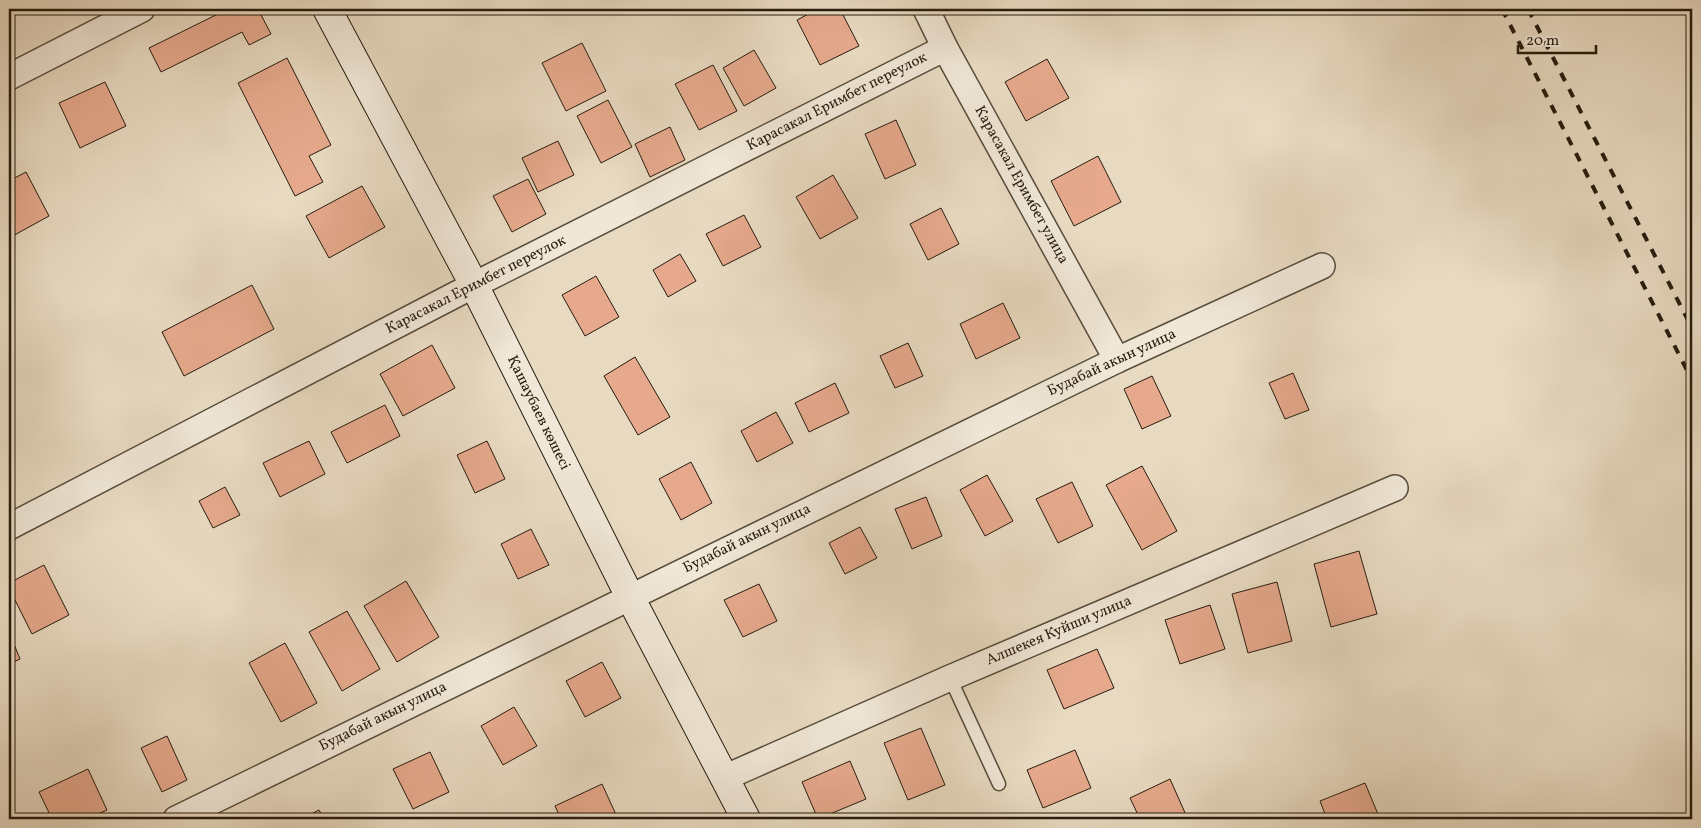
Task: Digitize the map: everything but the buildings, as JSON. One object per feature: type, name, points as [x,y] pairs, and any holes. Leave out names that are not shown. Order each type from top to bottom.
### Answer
[{"type":"street","points":[[9,77],[142,9]]},
{"type":"street","name":"Қашаубаев көшесі","points":[[327,9],[474,285],[630,597],[746,819]]},
{"type":"street","name":"Карасакал Еримбет улица","points":[[926,9],[945,48],[1117,360]]},
{"type":"street","name":"Карасакал Еримбет переулок","points":[[9,527],[474,285],[945,48]]},
{"type":"street","name":"Будабай акын улица","points":[[176,819],[1117,360],[1322,266]]},
{"type":"street","name":"Алшекея Куйши улица","points":[[724,778],[950,678],[1395,488]]},
{"type":"lane","points":[[950,678],[999,784]]},
{"type":"railway","points":[[1502,9],[1692,380]]},
{"type":"railway","points":[[1528,9],[1692,328]]}]
